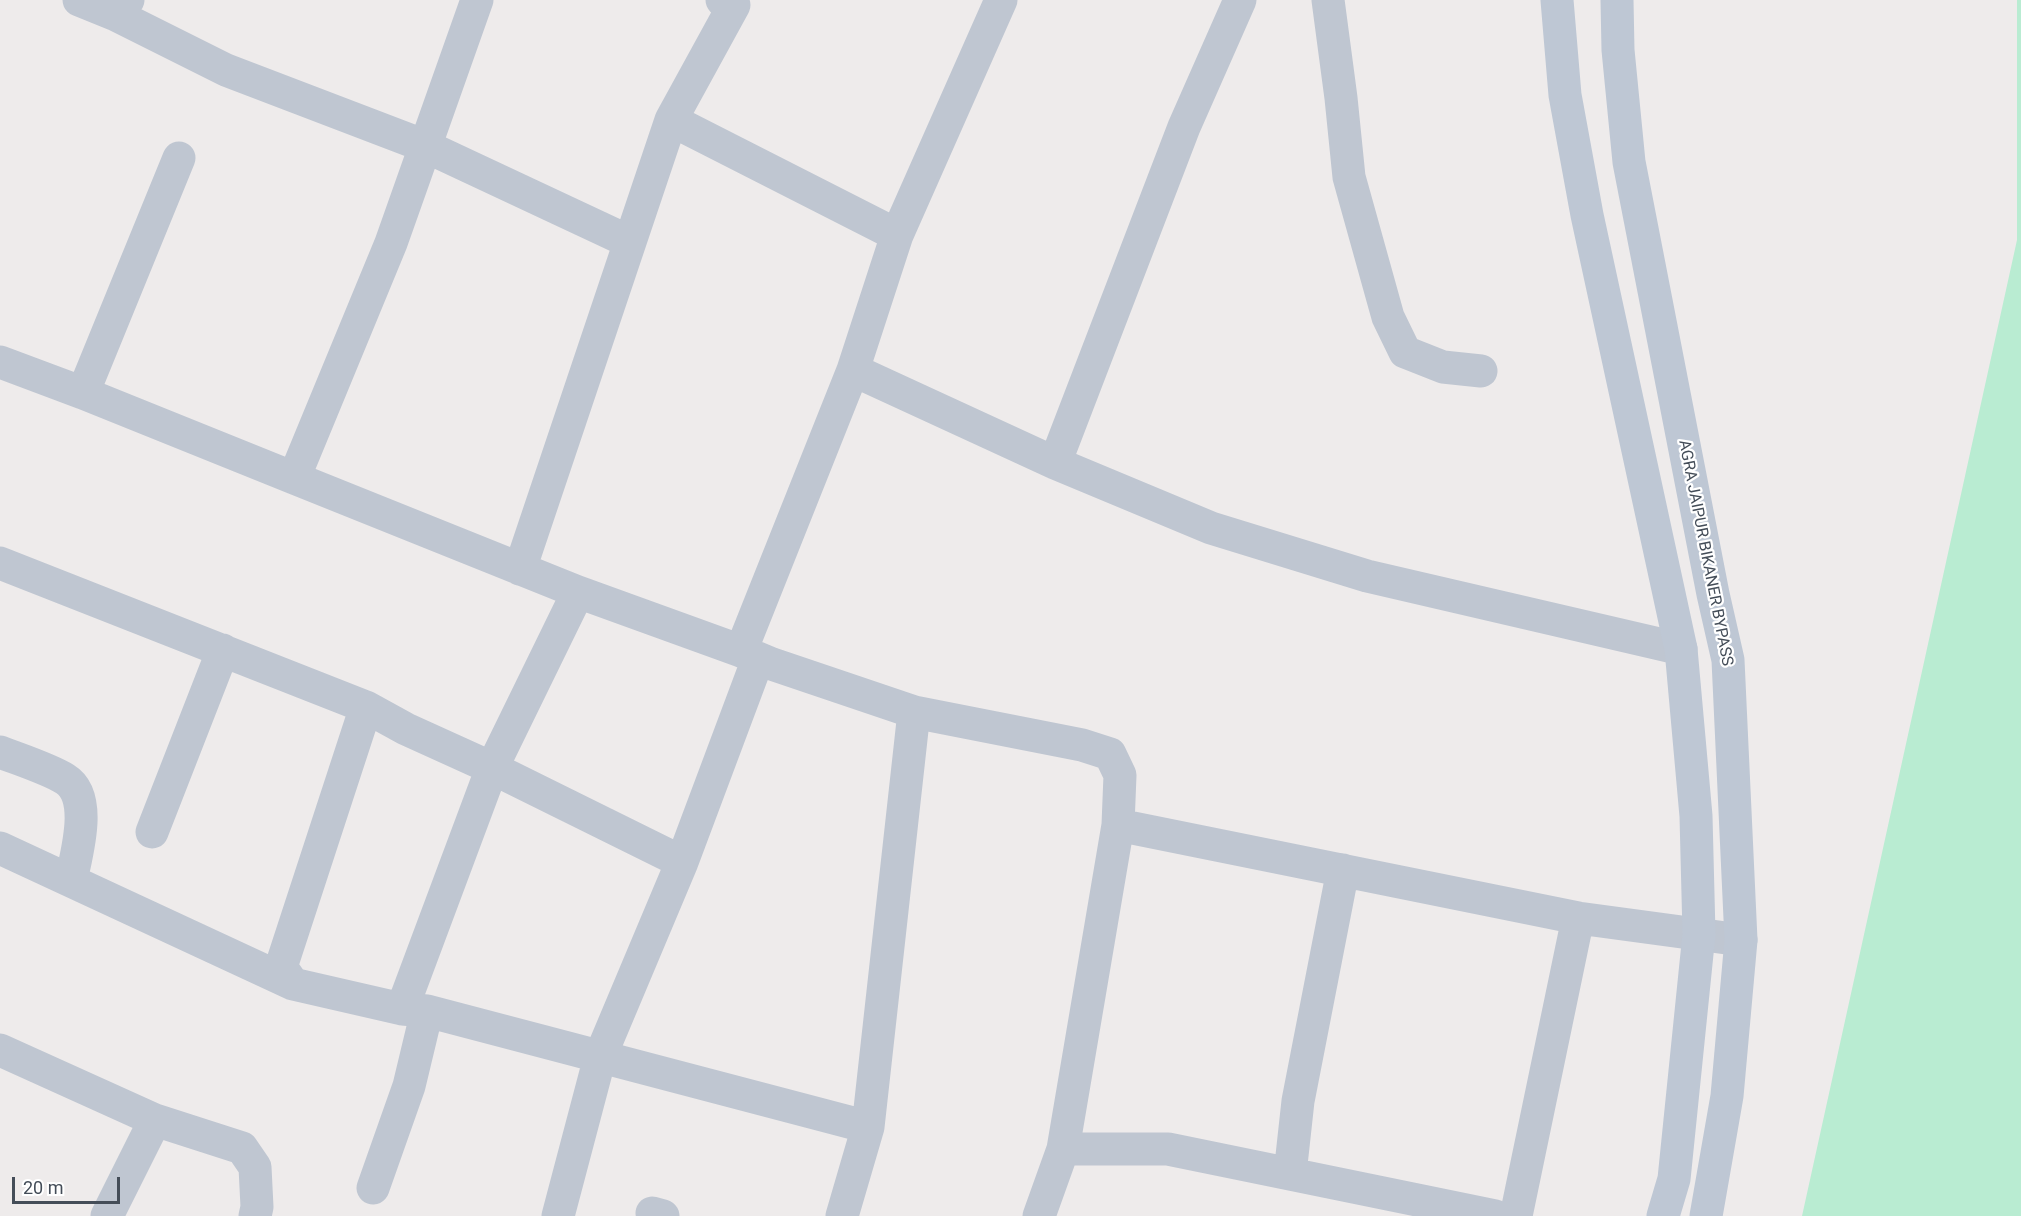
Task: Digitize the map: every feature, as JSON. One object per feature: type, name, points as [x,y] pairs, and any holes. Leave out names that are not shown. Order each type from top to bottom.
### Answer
[{"type":"main road","points":[[1557,0],[1566,95],[1587,214],[1681,649],[1696,816],[1699,934],[1674,1179],[1663,1216]]},
{"type":"main road","name":"AGRA JAIPUR BIKANER BYPASS","points":[[1617,0],[1618,51],[1629,162],[1713,594],[1728,660],[1741,940],[1727,1096],[1706,1216]]},
{"type":"street","points":[[79,0],[122,8],[226,70],[425,146],[630,242]]},
{"type":"street","points":[[294,478],[391,243],[477,0]]},
{"type":"street","points":[[558,1216],[600,1057],[682,862],[750,655],[853,370],[897,235],[1000,0]]},
{"type":"street","points":[[1055,463],[1184,127],[1240,0]]},
{"type":"street","points":[[1328,0],[1349,177],[1388,317],[1405,352],[1443,367],[1481,371]]},
{"type":"street","points":[[520,569],[671,120],[730,2]]},
{"type":"street","points":[[671,120],[897,235]]},
{"type":"street","points":[[83,393],[179,158]]},
{"type":"street","points":[[0,362],[83,393],[578,592],[750,655],[914,712],[1082,745],[1110,754],[1120,775],[1118,825],[1063,1149],[1039,1216]]},
{"type":"street","points":[[853,370],[1055,463],[1211,528],[1367,576],[1681,649]]},
{"type":"street","points":[[0,563],[366,707],[406,729],[492,768],[682,862]]},
{"type":"street","points":[[373,1188],[409,1086],[415,1010],[492,768],[578,592]]},
{"type":"street","points":[[152,832],[223,650]]},
{"type":"street","points":[[292,984],[281,967],[366,707]]},
{"type":"street","points":[[842,1216],[868,1127],[914,712]]},
{"type":"street","points":[[0,752],[67,780],[76,793],[82,820],[71,881]]},
{"type":"street","points":[[1118,825],[1578,918],[1741,940]]},
{"type":"street","points":[[0,848],[292,984],[415,1010],[868,1127]]},
{"type":"street","points":[[1290,1174],[1298,1101],[1343,870]]},
{"type":"street","points":[[1516,1216],[1578,918]]},
{"type":"street","points":[[0,1050],[154,1120],[242,1148],[255,1167],[257,1207],[255,1216]]},
{"type":"street","points":[[107,1216],[154,1120]]},
{"type":"street","points":[[1063,1149],[1168,1149],[1495,1216]]},
{"type":"green space","points":[[2017,0],[2021,0],[2021,1216],[1802,1216],[2017,240]]}]
